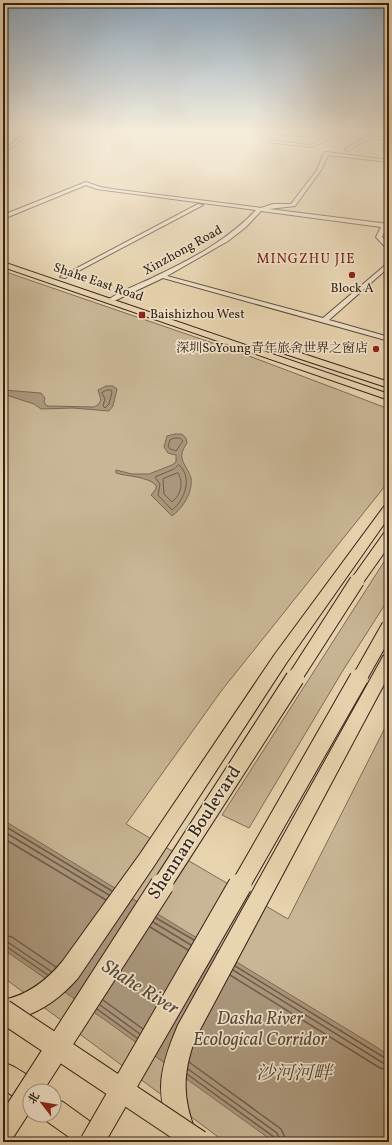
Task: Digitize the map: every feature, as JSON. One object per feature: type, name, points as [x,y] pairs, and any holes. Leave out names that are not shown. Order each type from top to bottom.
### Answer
[{"type":"main road","name":"Shahe East Road","points":[[3,257],[245,338]]},
{"type":"main road","name":"Shahe East Road","points":[[3,264],[389,397]]},
{"type":"main road","points":[[260,342],[389,385]]},
{"type":"main road","points":[[3,1011],[30,1004],[60,983],[147,860],[281,658],[389,508]]},
{"type":"main road","name":"Shennan Boulevard","points":[[3,1132],[357,582],[389,536]]},
{"type":"main road","points":[[92,1142],[389,626]]},
{"type":"main road","points":[[188,1142],[179,1122],[173,1103],[173,1070],[178,1051],[186,1032],[389,660]]},
{"type":"main road","points":[[3,1011],[199,1142]]},
{"type":"main road","points":[[3,1074],[22,1087]]},
{"type":"main road","points":[[62,1117],[97,1142]]},
{"type":"street","points":[[3,217],[80,185]]},
{"type":"street","points":[[92,185],[99,188],[387,226],[379,237],[389,248]]},
{"type":"street","points":[[259,210],[273,206],[292,205],[307,185]]},
{"type":"street","points":[[63,277],[200,205]]},
{"type":"street","name":"Xinzhong Road","points":[[110,301],[162,276],[226,240],[244,226],[259,210]]},
{"type":"street","points":[[324,321],[389,264]]},
{"type":"street","points":[[162,276],[389,339]]},
{"type":"green space","name":"Dasha River Ecological Corridor","points":[[3,271],[236,351],[389,409],[389,481],[222,690],[126,824],[288,919],[389,720],[389,1142],[225,1142],[3,977]]},
{"type":"green space","points":[[389,554],[389,598],[342,672],[249,828],[222,815]]},
{"type":"water","points":[[106,386],[113,386],[117,389],[113,406],[109,411],[73,408],[41,409],[34,404],[3,394],[3,390],[41,393],[45,398],[44,402],[47,406],[94,407],[98,405],[101,400],[98,390]]},
{"type":"water","points":[[182,434],[186,438],[187,443],[182,452],[182,458],[190,475],[191,483],[189,494],[180,509],[172,516],[151,495],[156,489],[156,485],[142,478],[116,473],[116,470],[132,474],[149,474],[172,465],[176,462],[176,455],[168,453],[164,447],[167,436]]},
{"type":"water","name":"沙河河畔","points":[[3,820],[389,1056],[389,1142],[274,1142],[105,1020],[3,949]]},
{"type":"place","name":"Block A","points":[[352,275]]},
{"type":"place","name":"Baishizhou West","points":[[142,315]]},
{"type":"place","name":"深圳SoYoung青年旅舍世界之窗店","points":[[376,349]]},
{"type":"district","name":"MINGZHU JIE","points":[[306,259]]},
{"type":"water label","name":"Shahe River","points":[[140,988]]}]
